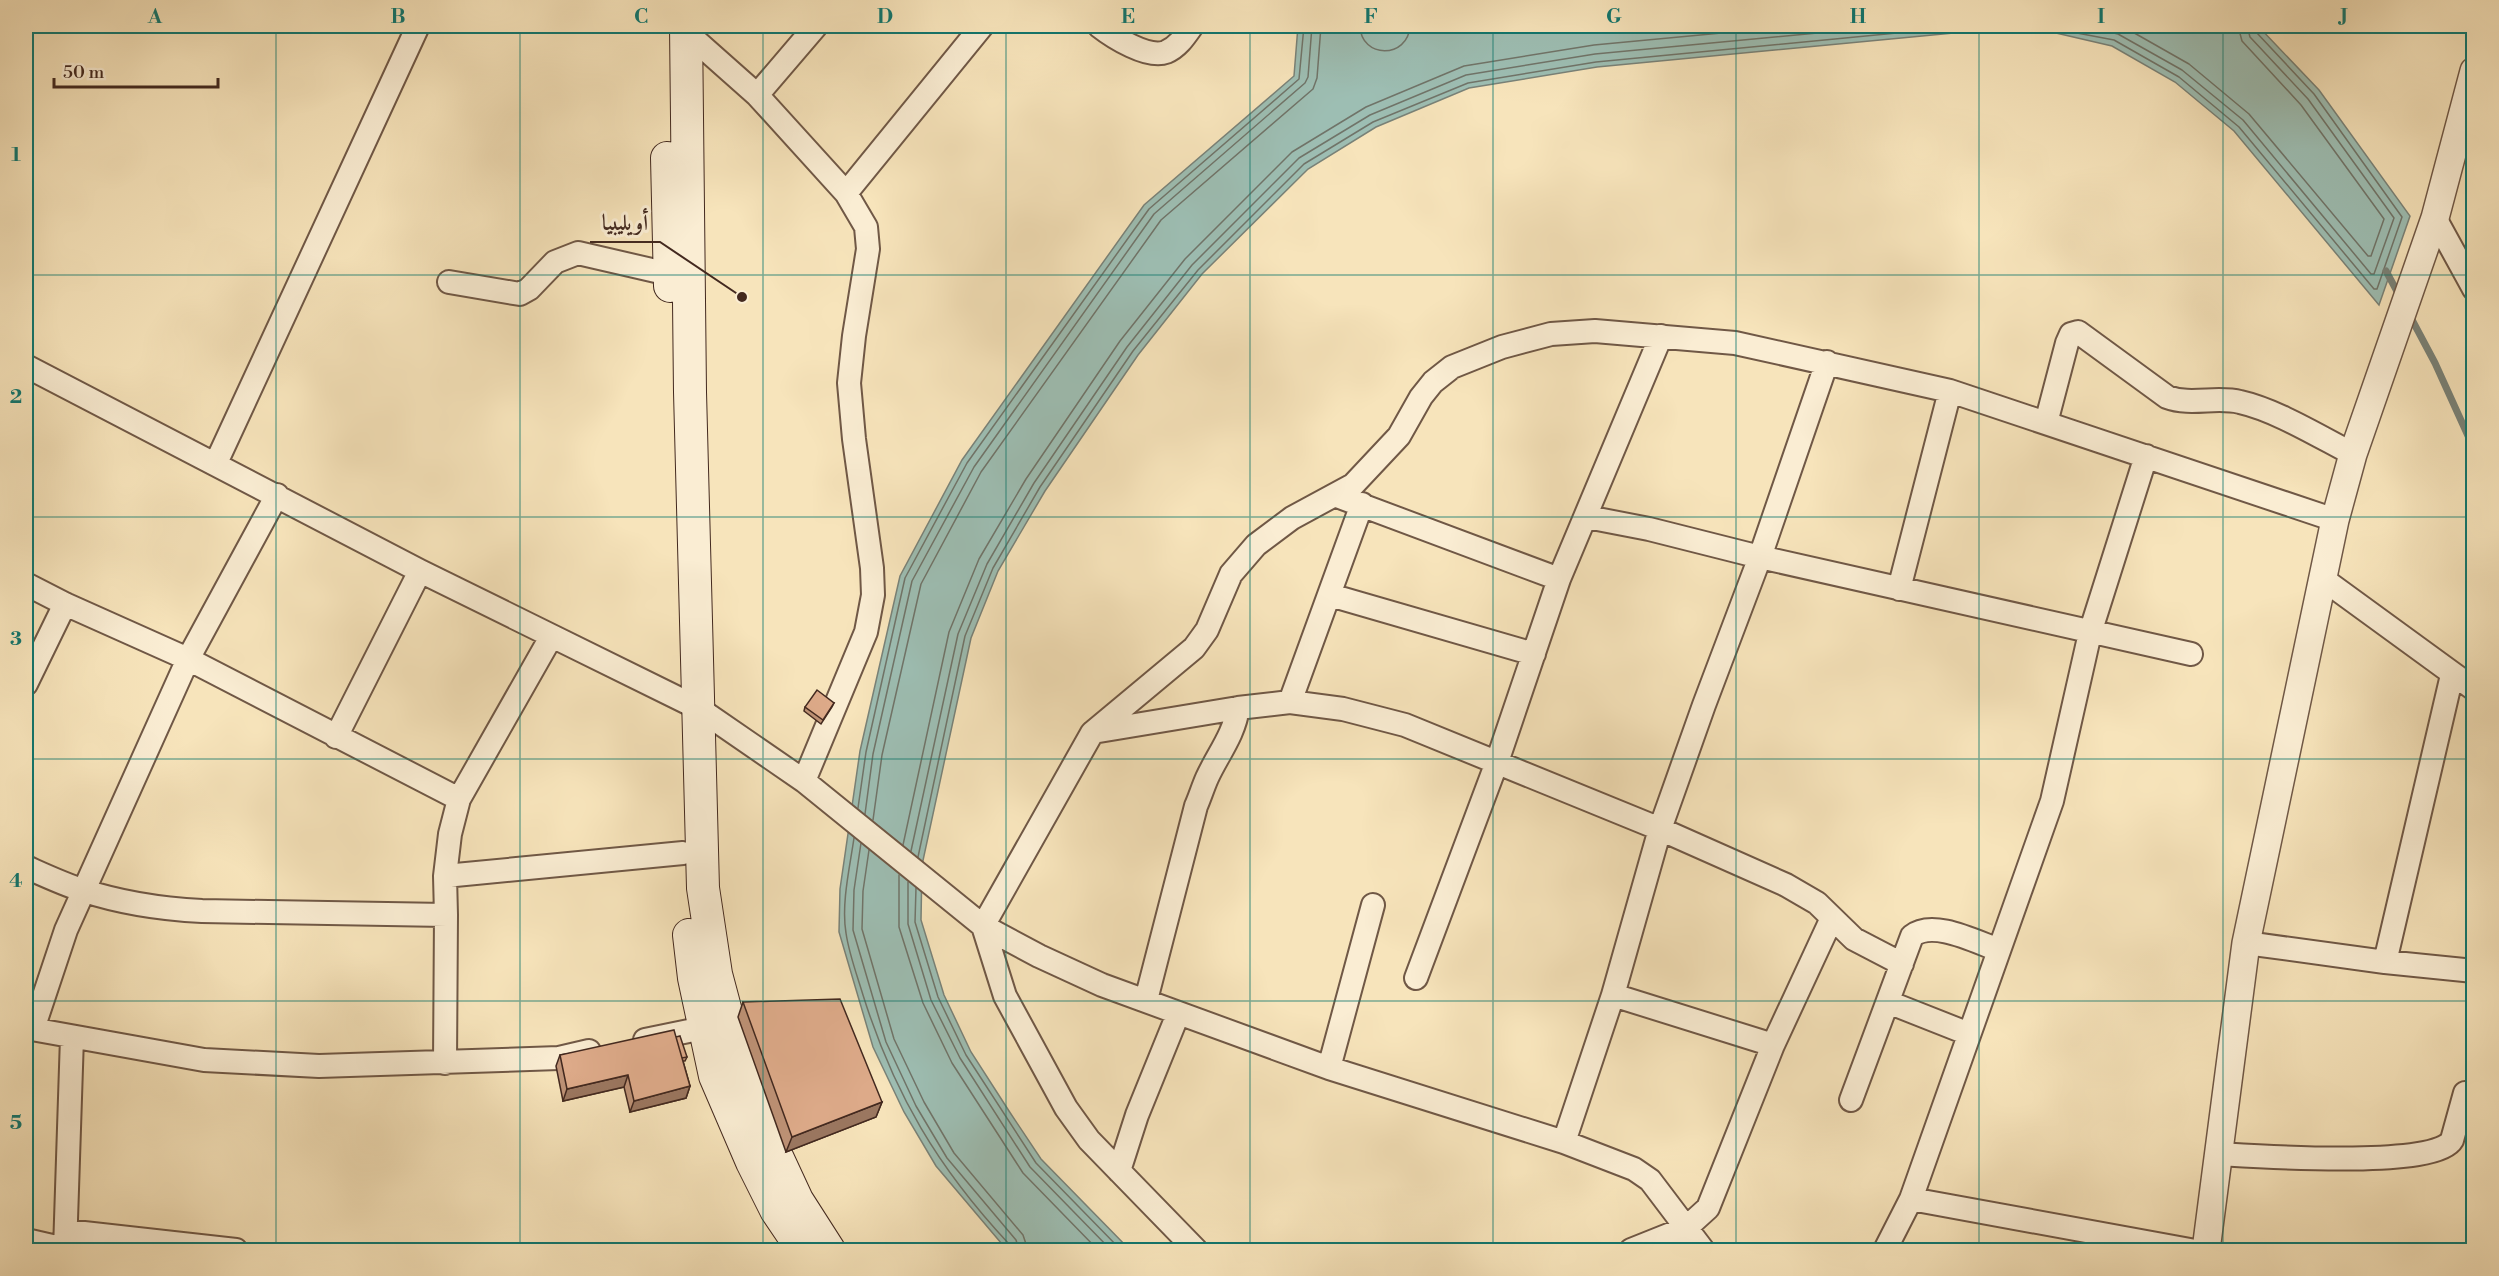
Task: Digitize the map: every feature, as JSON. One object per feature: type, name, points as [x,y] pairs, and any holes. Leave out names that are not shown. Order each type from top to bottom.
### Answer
[{"type":"main road","points":[[679,28],[669,274],[688,703],[703,888],[716,974],[716,1076],[735,1124],[776,1210],[803,1251]]},
{"type":"main road","points":[[679,28],[690,392],[688,703],[683,852],[688,934],[694,978],[742,1072],[764,1128],[797,1200],[830,1251]]},
{"type":"street","points":[[216,463],[418,26]]},
{"type":"street","points":[[757,95],[816,26]]},
{"type":"street","points":[[846,193],[982,26]]},
{"type":"street","points":[[1099,26],[1125,43],[1151,54],[1166,52],[1181,42],[1192,26]]},
{"type":"street","points":[[679,28],[757,95],[846,193],[866,227],[868,249],[849,383],[854,440],[872,568],[873,595],[866,632],[804,781]]},
{"type":"street","points":[[2206,1251],[2246,943],[2335,520],[2353,454],[2432,225],[2472,85]]},
{"type":"street","points":[[2432,225],[2474,289]]},
{"type":"street","points":[[449,282],[520,294],[529,289],[555,262],[578,253],[669,274]]},
{"type":"street","points":[[1196,1251],[1089,1140],[1066,1108],[1036,1057],[1005,996],[984,926],[1092,733],[1194,648],[1207,630],[1231,574],[1257,545],[1292,518],[1337,496],[1353,485],[1399,436],[1421,397],[1433,382],[1452,367],[1502,347],[1551,334],[1595,331],[1735,343],[1950,391],[2335,520]]},
{"type":"street","points":[[2046,423],[2067,343],[2075,332],[2085,336],[2131,373],[2167,397],[2184,402],[2216,400],[2239,402],[2260,409],[2353,454]]},
{"type":"street","points":[[1416,978],[1497,762],[1559,579],[1587,517],[1661,336]]},
{"type":"street","points":[[1564,1142],[1613,995],[1660,829],[1760,557],[1827,362]]},
{"type":"street","points":[[26,366],[420,571],[688,703],[804,781],[984,926],[1102,985],[1178,1014],[1329,1068],[1564,1142],[1634,1169],[1650,1180],[1703,1251]]},
{"type":"street","points":[[1899,589],[1950,391]]},
{"type":"street","points":[[1886,1251],[1911,1199],[2052,801],[2090,633],[2146,456]]},
{"type":"street","points":[[277,495],[188,659],[82,890],[29,1029],[204,1060],[319,1066],[559,1058],[716,1025]]},
{"type":"street","points":[[1337,496],[1559,579]]},
{"type":"street","points":[[1290,702],[1362,504]]},
{"type":"street","points":[[1587,517],[1649,529],[1760,557],[2191,654]]},
{"type":"street","points":[[336,737],[420,571]]},
{"type":"street","points":[[2323,579],[2474,689]]},
{"type":"street","points":[[26,584],[188,659],[459,799]]},
{"type":"street","points":[[1330,595],[1534,654]]},
{"type":"street","points":[[26,684],[65,604]]},
{"type":"street","points":[[445,1063],[445,876],[450,834],[459,799],[551,637]]},
{"type":"street","points":[[2385,962],[2452,675]]},
{"type":"street","points":[[1092,733],[1238,708],[1290,702],[1343,710],[1405,725],[1660,829],[1786,885],[1817,903],[1854,939],[1902,964]]},
{"type":"street","points":[[1146,1000],[1196,806],[1207,777],[1224,751],[1238,708]]},
{"type":"street","points":[[445,876],[683,852]]},
{"type":"street","points":[[26,867],[82,890],[163,909],[446,915]]},
{"type":"street","points":[[1329,1068],[1373,905]]},
{"type":"street","points":[[1631,1251],[1686,1228],[1708,1208],[1773,1045],[1832,918]]},
{"type":"street","points":[[1851,1100],[1912,936],[1920,930],[1935,928],[1999,950]]},
{"type":"street","points":[[2246,943],[2385,962],[2474,971]]},
{"type":"street","points":[[1613,995],[1773,1045]]},
{"type":"street","points":[[1888,1002],[1969,1034]]},
{"type":"street","points":[[1119,1172],[1141,1104],[1178,1014]]},
{"type":"street","points":[[66,1243],[72,1037]]},
{"type":"street","points":[[2218,1154],[2364,1159],[2397,1158],[2441,1149],[2449,1145],[2452,1140],[2465,1093]]},
{"type":"street","points":[[1911,1199],[2190,1251]]},
{"type":"street","points":[[26,1240],[236,1251]]},
{"type":"water","points":[[1298,26],[1381,26],[1384,29],[1399,26],[2258,26],[2319,90],[2410,216],[2379,305],[2234,131],[2175,82],[2112,46],[2056,33],[2006,28],[1597,67],[1469,88],[1376,127],[1308,169],[1202,274],[1138,355],[1045,491],[998,571],[971,638],[922,865],[921,920],[944,995],[971,1052],[1041,1159],[1130,1250],[1007,1250],[936,1166],[904,1112],[873,1047],[839,932],[840,889],[860,751],[900,576],[962,460],[1144,205],[1294,76]]},
{"type":"building","points":[[817,690],[834,703],[823,720],[805,707]]},
{"type":"building","points":[[840,999],[882,1102],[792,1137],[743,1002]]},
{"type":"building","points":[[674,1030],[690,1086],[634,1101],[628,1075],[567,1089],[560,1055]]},
{"type":"building","points":[[680,1036],[687,1057],[682,1058],[676,1037]]},
{"type":"waterway","points":[[2386,271],[2399,295]]},
{"type":"waterway","points":[[2410,316],[2435,363],[2474,449]]},
{"type":"place","name":"أويليبيا","points":[[742,297]]}]
